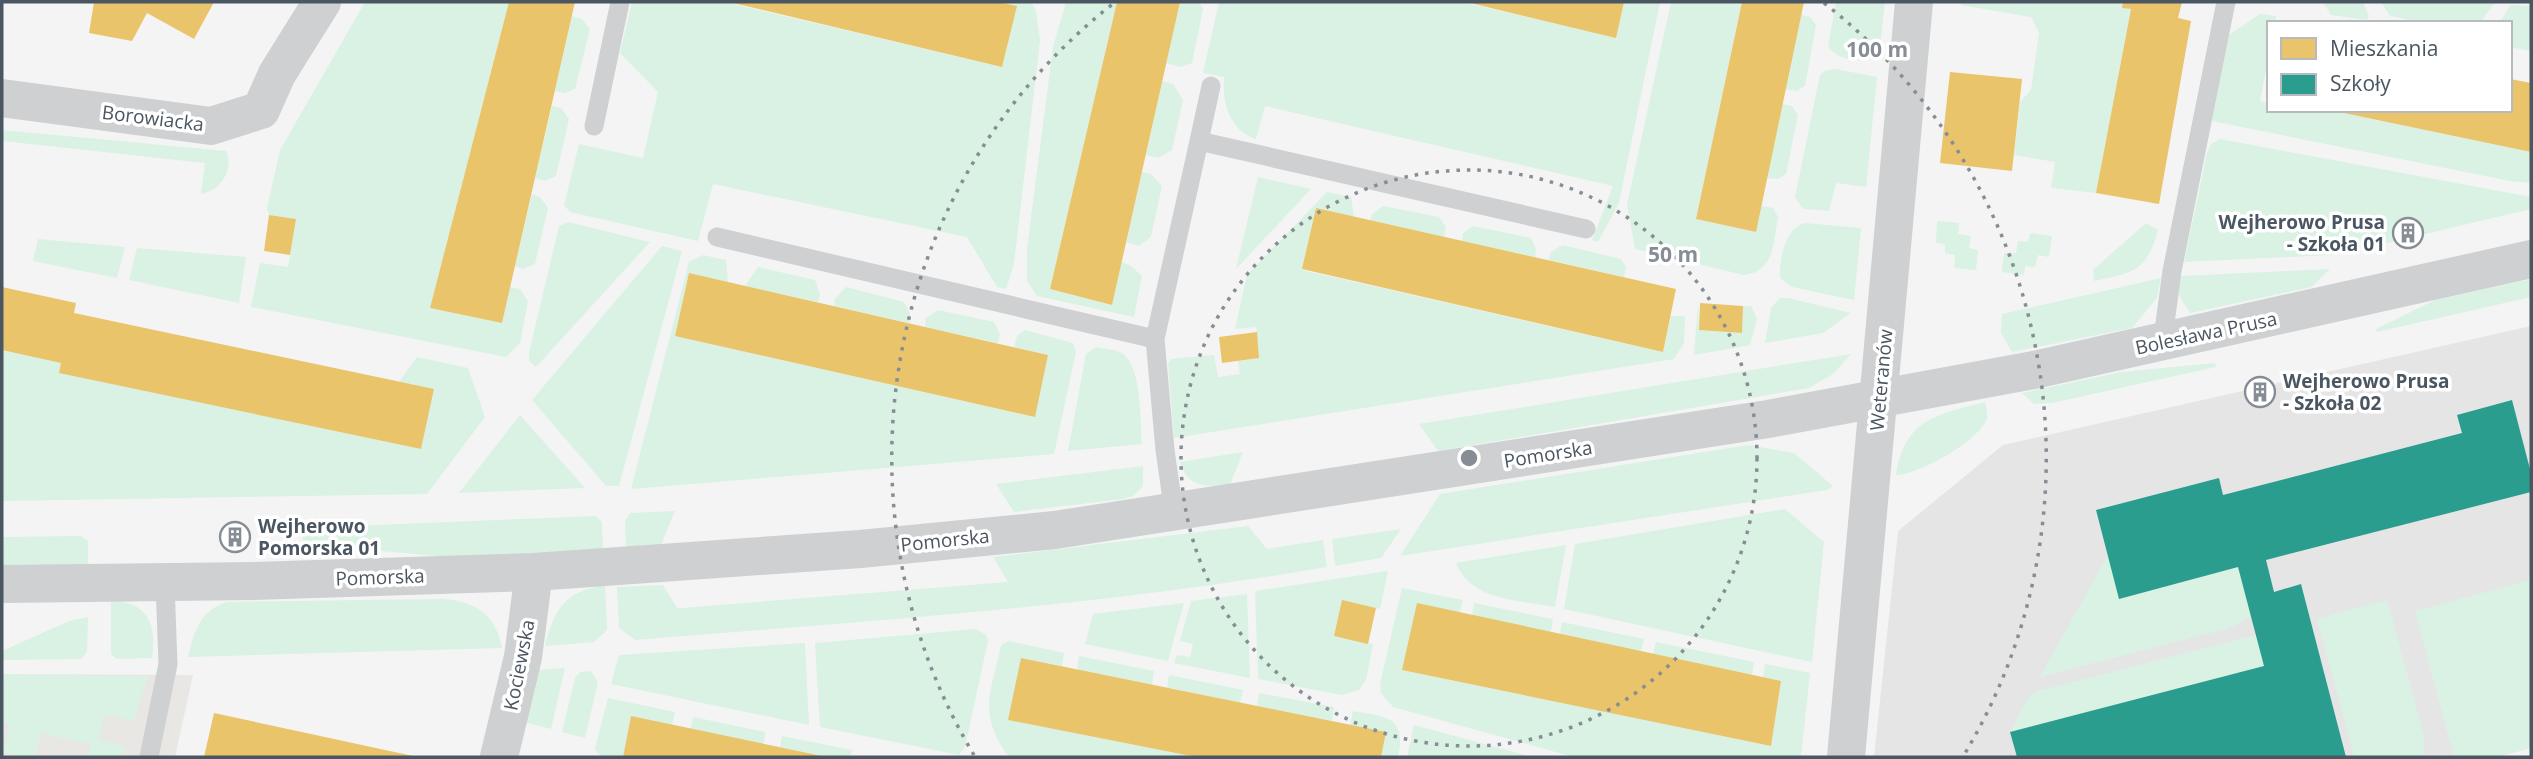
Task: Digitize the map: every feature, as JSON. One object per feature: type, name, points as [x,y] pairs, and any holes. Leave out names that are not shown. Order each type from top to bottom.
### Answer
[{"type":"street","name":"Borowiacka","points":[[2,98],[211,126],[261,110],[277,74],[322,2]]},
{"type":"street","name":"Weteranów","points":[[1846,757],[1914,2]]},
{"type":"street","name":"Bolesława Prusa","points":[[1879,398],[2168,342],[2531,259]]},
{"type":"street","name":"Pomorska","points":[[2,584],[165,583],[534,572],[860,549],[1055,530],[1768,419],[1879,398]]},
{"type":"street","name":"Kociewska","points":[[499,757],[523,657],[534,572]]},
{"type":"lane","points":[[594,126],[620,2]]},
{"type":"lane","points":[[2168,342],[2165,323],[2172,271],[2226,2]]},
{"type":"lane","points":[[1174,513],[1165,450],[1155,339],[1211,86]]},
{"type":"lane","points":[[1199,141],[1586,229]]},
{"type":"lane","points":[[717,237],[1155,339]]},
{"type":"lane","points":[[149,757],[168,664],[165,583]]},
{"type":"shaded area","points":[[2531,326],[2531,748],[2496,757],[1874,757],[1898,531],[2003,445]]},
{"type":"shaded area","points":[[2,674],[193,675],[175,757],[2,757]]},
{"type":"green space","points":[[365,2],[509,2],[430,308],[502,323],[510,287],[520,289],[528,301],[520,343],[506,357],[251,307],[260,263],[288,267],[296,219],[269,215],[267,208],[280,150]]},
{"type":"green space","points":[[632,2],[725,2],[1002,67],[1017,6],[998,2],[1031,2],[1036,11],[1040,40],[1014,264],[1006,289],[997,287],[967,237],[713,184],[698,241],[570,212],[564,205],[579,144],[643,158],[658,92],[620,53]]},
{"type":"green space","points":[[1066,2],[1117,2],[1050,289],[1112,305],[1121,262],[1130,265],[1142,276],[1134,317],[1037,296],[1027,281],[1027,248],[1053,47]]},
{"type":"green space","points":[[1180,2],[1199,2],[1203,9],[1192,63],[1180,67],[1166,63]]},
{"type":"green space","points":[[1219,2],[1461,2],[1616,37],[1624,2],[1660,2],[1619,203],[1598,242],[1592,240],[1613,186],[1265,106],[1256,139],[1247,135],[1233,122],[1229,114],[1224,96],[1224,77],[1203,73]]},
{"type":"green space","points":[[1671,2],[1742,2],[1696,219],[1755,232],[1761,206],[1773,208],[1778,217],[1771,254],[1762,268],[1744,275],[1635,249],[1627,205]]},
{"type":"green space","points":[[1836,2],[1885,2],[1879,56],[1866,60],[1851,60],[1838,55],[1828,46]]},
{"type":"green space","points":[[1961,2],[2123,2],[2122,8],[2131,9],[2096,193],[2051,188],[2055,162],[2014,155],[2020,102],[2031,90],[2039,33],[2031,17],[1961,5]]},
{"type":"green space","points":[[2323,2],[2363,2],[2369,16],[2367,20],[2331,15]]},
{"type":"green space","points":[[2381,2],[2495,2],[2481,21],[2415,21],[2390,16]]},
{"type":"green space","points":[[2510,5],[2531,6],[2531,51],[2512,47],[2512,21],[2501,21]]},
{"type":"green space","points":[[2260,14],[2276,16],[2275,21],[2267,21],[2267,64],[2260,101],[2267,103],[2267,112],[2338,112],[2531,152],[2531,183],[2212,121],[2229,35]]},
{"type":"green space","points":[[1801,15],[1810,17],[1816,25],[1805,86],[1797,91],[1785,89]]},
{"type":"green space","points":[[572,16],[582,19],[590,29],[575,89],[564,93],[555,91]]},
{"type":"green space","points":[[1836,69],[1877,77],[1866,187],[1836,183],[1829,211],[1803,209],[1795,197],[1820,75],[1824,71]]},
{"type":"green space","points":[[1162,81],[1173,84],[1183,100],[1172,150],[1158,158],[1146,155]]},
{"type":"green space","points":[[1782,104],[1792,106],[1798,115],[1786,174],[1778,179],[1767,178]]},
{"type":"green space","points":[[552,106],[561,108],[569,119],[556,176],[545,181],[535,178]]},
{"type":"green space","points":[[2,130],[226,151],[227,172],[220,184],[201,194],[205,163],[2,141]]},
{"type":"green space","points":[[2220,139],[2531,197],[2531,209],[2421,235],[2419,226],[2395,231],[2396,241],[2333,255],[2184,262],[2207,153],[2211,144]]},
{"type":"green space","points":[[1142,172],[1151,174],[1162,186],[1151,237],[1139,246],[1126,242]]},
{"type":"green space","points":[[1258,177],[1311,189],[1236,269]]},
{"type":"green space","points":[[1327,192],[1351,197],[1354,217],[1316,209],[1302,270],[1663,352],[1671,316],[1685,316],[1684,343],[1674,359],[1174,438],[1168,364],[1171,359],[1214,355],[1218,377],[1240,374],[1238,361],[1259,358],[1256,327],[1235,329],[1247,275]]},
{"type":"green space","points":[[532,194],[540,197],[548,208],[535,264],[523,269],[515,266]]},
{"type":"green space","points":[[1383,206],[1439,217],[1446,227],[1444,237],[1370,221],[1372,214]]},
{"type":"green space","points":[[1937,221],[1959,223],[1958,234],[1971,236],[1969,248],[1978,250],[1976,270],[1954,268],[1955,255],[1945,253],[1945,244],[1936,243]]},
{"type":"green space","points":[[568,222],[650,242],[536,367],[529,361],[529,353],[559,226]]},
{"type":"green space","points":[[1805,223],[1861,228],[1854,300],[1792,287],[1780,278],[1782,254],[1788,238],[1798,226]]},
{"type":"green space","points":[[2146,223],[2158,230],[2149,255],[2143,262],[2118,276],[2094,281],[2093,270]]},
{"type":"green space","points":[[1473,226],[1531,238],[1536,249],[1535,257],[1462,241],[1463,233]]},
{"type":"green space","points":[[2030,233],[2052,236],[2049,257],[2038,255],[2035,267],[2025,266],[2024,275],[2002,272],[2004,253],[2016,253],[2018,241],[2028,242]]},
{"type":"green space","points":[[38,239],[125,247],[117,278],[33,261]]},
{"type":"green space","points":[[1562,245],[1621,259],[1626,267],[1624,277],[1549,260],[1550,253]]},
{"type":"green space","points":[[662,246],[682,251],[619,486],[606,486],[532,400]]},
{"type":"green space","points":[[137,248],[246,257],[239,303],[129,280]]},
{"type":"green space","points":[[703,255],[726,260],[728,282],[689,273],[676,336],[1034,417],[1048,355],[1014,347],[1017,336],[1025,330],[1073,343],[1076,352],[1054,454],[631,489],[689,262]]},
{"type":"green space","points":[[758,267],[815,280],[820,294],[818,302],[745,286]]},
{"type":"green space","points":[[2330,269],[2312,287],[2190,313],[2178,294],[2181,276]]},
{"type":"green space","points":[[2161,278],[2157,298],[2132,328],[2012,352],[2001,333],[2002,314]]},
{"type":"green space","points":[[2531,279],[2531,297],[2377,332],[2376,329],[2435,300]]},
{"type":"green space","points":[[846,287],[904,302],[910,314],[909,323],[834,306],[835,299]]},
{"type":"green space","points":[[1780,298],[1851,313],[1823,333],[1765,343],[1771,308]]},
{"type":"green space","points":[[1698,303],[1699,330],[1742,333],[1743,306],[1751,306],[1757,319],[1750,345],[1694,355]]},
{"type":"green space","points":[[938,310],[994,322],[1000,334],[998,343],[925,327],[926,318]]},
{"type":"green space","points":[[1096,347],[1120,352],[1134,370],[1139,396],[1142,444],[1068,451],[1086,354]]},
{"type":"green space","points":[[2,350],[61,363],[60,373],[421,449],[434,389],[399,382],[417,357],[468,368],[485,417],[427,494],[2,501]]},
{"type":"green space","points":[[1851,354],[1833,374],[1809,388],[1438,451],[1419,424]]},
{"type":"green space","points":[[2215,363],[2216,367],[2052,403],[2034,404],[2022,393],[2121,372]]},
{"type":"green space","points":[[1985,402],[1987,418],[1973,437],[1933,463],[1896,475],[1900,456],[1915,430],[1938,416]]},
{"type":"green space","points":[[520,415],[585,488],[459,493]]},
{"type":"green space","points":[[1748,445],[1794,453],[1833,486],[1827,490],[1400,556],[1440,494]]},
{"type":"green space","points":[[1243,452],[1230,485],[1199,484],[1188,477],[1180,462]]},
{"type":"green space","points":[[1143,466],[1143,486],[1133,496],[1123,499],[1014,512],[996,484]]},
{"type":"green space","points":[[1785,509],[1824,542],[1812,662],[1564,609],[1575,544]]},
{"type":"green space","points":[[675,511],[660,547],[626,549],[625,521],[630,513]]},
{"type":"green space","points":[[596,516],[602,522],[603,550],[459,558],[303,544],[303,528]]},
{"type":"green space","points":[[1248,526],[1267,549],[1323,540],[1327,567],[1155,593],[895,619],[635,640],[619,628],[617,587],[663,585],[677,608],[682,608],[1008,582],[993,557]]},
{"type":"green space","points":[[1401,529],[1381,558],[1335,566],[1332,539]]},
{"type":"green space","points":[[81,536],[88,541],[88,567],[2,566],[2,537]]},
{"type":"green space","points":[[1566,545],[1555,607],[1484,592],[1463,576],[1456,563]]},
{"type":"green space","points":[[2108,555],[2120,599],[2238,567],[2251,617],[2229,628],[2040,677]]},
{"type":"green space","points":[[1388,571],[1380,609],[1342,601],[1334,636],[1373,644],[1366,680],[1359,690],[1342,695],[1258,679],[1255,591]]},
{"type":"green space","points":[[2531,580],[2531,748],[2496,757],[2454,757],[2415,611]]},
{"type":"green space","points":[[605,585],[607,630],[594,642],[545,646],[553,621],[563,604],[580,592]]},
{"type":"green space","points":[[1402,588],[1463,600],[1460,612],[1403,670],[1771,746],[1781,681],[1763,677],[1765,664],[1810,673],[1801,757],[1574,757],[1393,707],[1381,693],[1380,684]]},
{"type":"green space","points":[[1247,594],[1250,678],[1174,663],[1177,655],[1190,657],[1193,644],[1180,641],[1191,601]]},
{"type":"green space","points":[[442,599],[474,606],[482,611],[495,626],[502,648],[188,657],[204,616],[227,602]]},
{"type":"green space","points":[[2387,600],[2424,736],[2424,756],[2347,757],[2354,754],[2317,619]]},
{"type":"green space","points":[[111,601],[124,602],[142,610],[151,625],[152,658],[117,659],[111,654]]},
{"type":"green space","points":[[1184,603],[1168,661],[1085,644],[1093,614]]},
{"type":"green space","points":[[1474,603],[1553,619],[1551,632],[1472,616]]},
{"type":"green space","points":[[88,617],[87,652],[81,659],[2,660],[2,651],[69,621]]},
{"type":"green space","points":[[1562,622],[1644,639],[1641,652],[1560,634]]},
{"type":"green space","points":[[976,629],[986,635],[988,641],[965,747],[959,755],[820,727],[815,643]]},
{"type":"green space","points":[[2256,635],[2264,666],[2010,732],[2028,698],[2038,691]]},
{"type":"green space","points":[[1009,641],[1064,653],[1062,666],[1021,658],[1009,720],[1196,757],[1009,757],[993,728],[989,703],[1001,645]]},
{"type":"green space","points":[[1656,642],[1754,662],[1752,675],[1653,654]]},
{"type":"green space","points":[[805,643],[809,725],[611,684],[619,655]]},
{"type":"green space","points":[[1079,656],[1154,671],[1152,685],[1077,670]]},
{"type":"green space","points":[[565,668],[551,729],[524,722],[538,670]]},
{"type":"green space","points":[[591,671],[598,682],[585,738],[562,732],[575,678],[580,672]]},
{"type":"green space","points":[[2,674],[148,676],[134,721],[104,714],[99,740],[126,747],[121,757],[88,757],[91,744],[41,733],[35,757],[3,753],[9,725],[2,723]]},
{"type":"green space","points":[[1169,675],[1243,690],[1240,703],[1167,687]]},
{"type":"green space","points":[[1259,693],[1334,707],[1332,721],[1257,706]]},
{"type":"green space","points":[[608,698],[675,712],[672,725],[631,717],[623,757],[601,757],[595,749]]},
{"type":"green space","points":[[1353,711],[1384,717],[1396,726],[1400,743],[1398,757],[1381,757],[1385,732],[1350,725]]},
{"type":"green space","points":[[693,717],[765,732],[764,744],[691,729]]},
{"type":"green space","points":[[1414,725],[1532,757],[1407,757]]},
{"type":"green space","points":[[782,736],[852,750],[850,757],[827,757],[780,747]]},
{"type":"building: Mieszkania","points":[[94,2],[214,2],[194,39],[147,13],[132,41],[89,33]]},
{"type":"building: Mieszkania","points":[[509,2],[575,2],[502,323],[430,308]]},
{"type":"building: Mieszkania","points":[[729,2],[998,2],[1017,6],[1002,67]]},
{"type":"building: Mieszkania","points":[[1117,2],[1180,2],[1112,305],[1050,289]]},
{"type":"building: Mieszkania","points":[[1466,2],[1624,2],[1616,38]]},
{"type":"building: Mieszkania","points":[[1742,2],[1804,2],[1756,232],[1696,219]]},
{"type":"building: Mieszkania","points":[[2123,2],[2182,2],[2178,18],[2191,21],[2159,204],[2096,193],[2131,9],[2122,8]]},
{"type":"building: Mieszkania","points":[[1950,72],[2022,79],[2012,171],[1940,163]]},
{"type":"building: Mieszkania","points":[[2512,79],[2531,83],[2531,152],[2339,112],[2512,112]]},
{"type":"building: Mieszkania","points":[[1316,208],[1676,289],[1663,352],[1302,269]]},
{"type":"building: Mieszkania","points":[[269,215],[296,219],[290,255],[264,251]]},
{"type":"building: Mieszkania","name":"Wejherowo Prusa - Szkoła 01","points":[[2419,226],[2421,235],[2396,241],[2394,231]]},
{"type":"building: Mieszkania","points":[[689,273],[1048,355],[1035,417],[675,336]]},
{"type":"building: Mieszkania","points":[[2,287],[76,303],[74,313],[434,389],[421,449],[59,373],[61,363],[2,350]]},
{"type":"building: Mieszkania","points":[[1700,303],[1743,306],[1742,333],[1699,330]]},
{"type":"building: Mieszkania","points":[[1257,332],[1259,358],[1222,363],[1219,337]]},
{"type":"building: Mieszkania","name":"Wejherowo Pomorska 01","points":[[248,531],[248,541],[221,541],[221,532]]},
{"type":"building: Mieszkania","points":[[1342,600],[1376,608],[1368,644],[1334,636]]},
{"type":"building: Mieszkania","points":[[1417,603],[1781,681],[1771,746],[1402,670]]},
{"type":"building: Mieszkania","points":[[1021,658],[1386,732],[1381,757],[1196,757],[1008,720]]},
{"type":"building: Mieszkania","points":[[214,713],[413,756],[413,757],[204,757]]},
{"type":"building: Mieszkania","points":[[631,716],[822,756],[822,757],[623,757]]},
{"type":"building: Szkoły","name":"Wejherowo Prusa - Szkoła 02","points":[[2271,385],[2273,394],[2248,399],[2246,390]]},
{"type":"building: Szkoły","points":[[2512,400],[2531,473],[2531,492],[2266,560],[2274,592],[2301,584],[2346,757],[2017,757],[2010,732],[2264,666],[2238,567],[2119,599],[2096,510],[2219,478],[2223,495],[2462,433],[2457,415]]},
{"type":"place","name":"Wejherowo Prusa - Szkoła 01","points":[[2408,233]]},
{"type":"place","name":"Wejherowo Prusa - Szkoła 02","points":[[2260,392]]},
{"type":"place","name":"Wejherowo Pomorska 01","points":[[235,537]]}]
